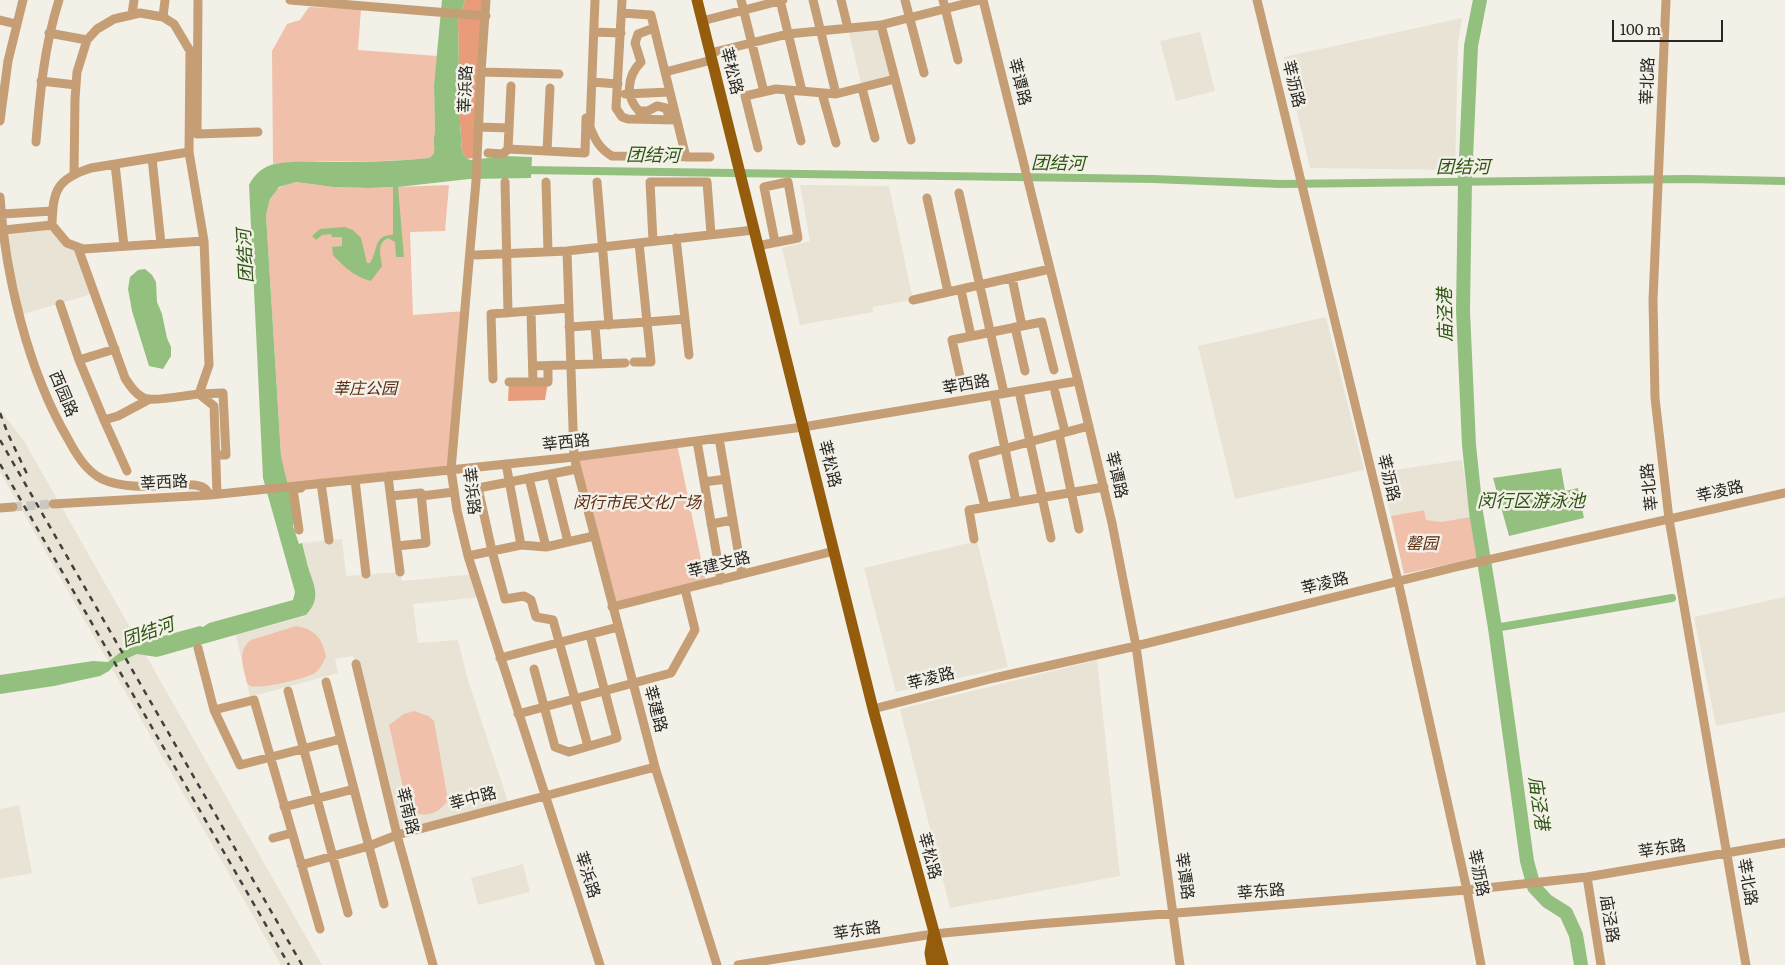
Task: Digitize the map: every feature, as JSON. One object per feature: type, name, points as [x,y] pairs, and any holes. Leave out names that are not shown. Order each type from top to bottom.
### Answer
[{"type":"main road","name":"莘松路","points":[[697,0],[873,709],[943,965]]},
{"type":"main road","name":"莘松路","points":[[932,965],[930,953],[933,934]]},
{"type":"street","points":[[0,121],[8,61],[23,0]]},
{"type":"street","points":[[36,142],[41,81],[49,33],[59,0]]},
{"type":"street","points":[[132,14],[134,0]]},
{"type":"street","points":[[163,17],[165,0]]},
{"type":"street","points":[[198,0],[197,134],[258,132]]},
{"type":"street","points":[[290,0],[486,16]]},
{"type":"street","name":"莘浜路","points":[[486,0],[478,158],[451,470],[457,510],[468,556],[600,965]]},
{"type":"street","points":[[595,0],[590,127],[594,138],[602,150],[612,156],[710,157]]},
{"type":"street","points":[[622,0],[616,108],[622,117],[628,119],[673,119]]},
{"type":"street","points":[[741,0],[764,92]]},
{"type":"street","points":[[702,21],[781,0],[802,91]]},
{"type":"street","points":[[813,0],[836,94]]},
{"type":"street","points":[[842,0],[848,28]]},
{"type":"street","points":[[905,0],[924,73]]},
{"type":"street","points":[[665,72],[752,43],[788,34],[881,25],[910,18],[944,4],[982,0]]},
{"type":"street","name":"莘谭路","points":[[982,0],[1104,487],[1136,646],[1180,965]]},
{"type":"street","name":"莘沥路","points":[[1258,0],[1398,581],[1467,890],[1481,965]]},
{"type":"street","name":"莘北路","points":[[1666,0],[1661,158],[1653,300],[1653,368],[1669,519],[1746,965]]},
{"type":"street","points":[[944,4],[958,60]]},
{"type":"street","points":[[74,175],[77,72],[87,40],[97,28],[132,14],[140,13],[163,17],[174,24],[190,51],[189,152],[204,241],[209,365],[199,394]]},
{"type":"street","points":[[622,13],[652,15],[670,92],[673,119],[686,156]]},
{"type":"street","points":[[0,20],[16,24]]},
{"type":"street","points":[[881,25],[911,140]]},
{"type":"street","points":[[654,28],[638,34],[635,43],[641,62],[634,68],[629,94],[634,106],[639,111],[648,111],[657,106],[666,108],[673,119]]},
{"type":"street","points":[[594,32],[621,33]]},
{"type":"street","points":[[49,33],[87,40]]},
{"type":"street","points":[[481,72],[559,74]]},
{"type":"street","points":[[758,148],[745,96],[776,89],[836,94],[895,80]]},
{"type":"street","points":[[41,81],[76,85]]},
{"type":"street","points":[[592,82],[618,84]]},
{"type":"street","points":[[508,150],[511,86]]},
{"type":"street","points":[[546,151],[550,88]]},
{"type":"street","points":[[862,88],[875,138]]},
{"type":"street","points":[[788,90],[801,141]]},
{"type":"street","points":[[488,153],[503,154],[508,150],[585,153],[586,92]]},
{"type":"street","points":[[617,94],[670,92]]},
{"type":"street","points":[[822,93],[836,143]]},
{"type":"street","points":[[479,127],[509,128]]},
{"type":"street","points":[[189,152],[91,168],[74,175],[64,181],[53,199],[52,225],[68,243],[82,249],[204,241]]},
{"type":"street","points":[[152,158],[160,244]]},
{"type":"street","points":[[115,164],[124,246]]},
{"type":"street","points":[[505,182],[508,313]]},
{"type":"street","points":[[546,182],[548,252]]},
{"type":"street","points":[[597,182],[609,325]]},
{"type":"street","points":[[654,241],[650,182],[707,182],[711,234]]},
{"type":"street","points":[[758,246],[798,238],[788,182],[764,187],[775,242]]},
{"type":"street","points":[[959,193],[1004,393]]},
{"type":"street","name":"西园路","points":[[0,197],[14,286],[33,360],[55,416],[74,451],[85,466],[94,474],[107,481],[140,485],[196,485],[202,486],[214,495]]},
{"type":"street","points":[[927,198],[948,292]]},
{"type":"street","points":[[2,214],[53,211]]},
{"type":"street","points":[[4,230],[52,225]]},
{"type":"street","points":[[476,255],[567,251],[754,230]]},
{"type":"street","points":[[676,238],[689,355]]},
{"type":"street","points":[[533,366],[651,362],[639,243]]},
{"type":"street","points":[[78,248],[125,378],[136,392],[148,400]]},
{"type":"street","name":"莘建路","points":[[567,251],[574,458],[655,766],[717,965]]},
{"type":"street","points":[[913,300],[1050,269]]},
{"type":"street","points":[[1012,278],[1025,371]]},
{"type":"street","points":[[961,290],[971,336]]},
{"type":"street","points":[[60,304],[79,360],[127,470]]},
{"type":"street","points":[[493,379],[491,314],[569,308]]},
{"type":"street","points":[[531,311],[533,382]]},
{"type":"street","points":[[569,327],[685,319]]},
{"type":"street","points":[[962,385],[952,340],[1042,322],[1054,370]]},
{"type":"street","points":[[595,326],[598,364]]},
{"type":"street","points":[[79,360],[114,349]]},
{"type":"street","points":[[509,382],[548,382],[548,366]]},
{"type":"street","name":"莘西路","points":[[54,504],[214,495],[574,458],[803,427],[1078,381]]},
{"type":"street","points":[[1019,391],[1051,538]]},
{"type":"street","points":[[1055,392],[1079,529]]},
{"type":"street","points":[[104,420],[118,416],[148,400],[222,393],[226,455],[216,455]]},
{"type":"street","points":[[199,394],[214,406],[216,455],[214,495]]},
{"type":"street","points":[[995,400],[1016,502]]},
{"type":"street","points":[[985,507],[973,457],[1089,426]]},
{"type":"street","points":[[719,438],[742,574]]},
{"type":"street","points":[[697,441],[721,580]]},
{"type":"street","points":[[506,464],[521,545]]},
{"type":"street","points":[[577,469],[478,488],[505,599],[524,596],[531,600],[536,616],[553,620],[588,746]]},
{"type":"street","points":[[550,474],[568,542]]},
{"type":"street","points":[[388,476],[400,572]]},
{"type":"street","points":[[528,478],[546,547]]},
{"type":"street","points":[[704,482],[726,479]]},
{"type":"street","points":[[355,480],[366,574]]},
{"type":"street","points":[[321,483],[329,540]]},
{"type":"street","points":[[299,530],[293,489],[305,488],[310,484]]},
{"type":"street","points":[[974,539],[969,510],[1104,487]]},
{"type":"street","points":[[390,496],[421,492],[426,543],[396,546]]},
{"type":"street","points":[[421,496],[454,492]]},
{"type":"street","name":"莘凌路","points":[[873,709],[1456,567],[1785,493]]},
{"type":"street","points":[[0,508],[13,507]]},
{"type":"street","points":[[711,524],[733,520]]},
{"type":"street","points":[[468,556],[521,545],[546,547],[594,536]]},
{"type":"street","name":"莘建支路","points":[[612,607],[834,552]]},
{"type":"street","points":[[518,714],[671,673],[695,630],[685,589]]},
{"type":"street","points":[[500,658],[618,628]]},
{"type":"street","points":[[534,669],[555,747],[569,752],[617,738],[590,635]]},
{"type":"street","points":[[198,648],[214,710],[240,765],[341,739]]},
{"type":"street","name":"莘南路","points":[[356,664],[397,836],[433,965]]},
{"type":"street","points":[[326,682],[384,904]]},
{"type":"street","points":[[288,691],[348,913]]},
{"type":"street","points":[[214,710],[254,700],[320,929]]},
{"type":"street","name":"莘中路","points":[[301,865],[397,836],[655,766]]},
{"type":"street","points":[[284,807],[354,789]]},
{"type":"street","points":[[273,838],[292,833]]},
{"type":"street","name":"莘东路","points":[[738,965],[933,934],[1467,890],[1587,877],[1785,843]]},
{"type":"street","name":"庙泾路","points":[[1587,877],[1601,965]]},
{"type":"shaded area","points":[[465,0],[487,0],[478,157],[467,159],[462,151],[460,122],[458,22]]},
{"type":"shaded area","points":[[1462,18],[1458,43],[1455,170],[1310,168],[1284,57]]},
{"type":"shaded area","points":[[881,25],[895,79],[862,88],[848,28]]},
{"type":"shaded area","points":[[1200,32],[1215,91],[1176,101],[1160,41]]},
{"type":"shaded area","points":[[800,185],[889,186],[913,300],[872,307],[873,312],[800,325],[782,248],[810,241]]},
{"type":"shaded area","points":[[52,225],[74,246],[95,293],[20,315],[4,230]]},
{"type":"shaded area","points":[[1326,317],[1364,470],[1235,499],[1198,346]]},
{"type":"shaded area","points":[[509,382],[548,382],[545,400],[508,401]]},
{"type":"shaded area","points":[[0,410],[24,441],[322,965],[281,965],[0,472]]},
{"type":"shaded area","points":[[1462,460],[1470,517],[1441,522],[1426,520],[1423,510],[1391,516],[1380,472]]},
{"type":"shaded area","points":[[342,539],[346,576],[400,572],[402,581],[474,574],[481,597],[413,604],[418,643],[458,640],[467,677],[509,805],[397,835],[353,656],[335,659],[338,673],[250,697],[236,635],[306,616],[308,566],[302,543]]},
{"type":"shaded area","points":[[977,541],[1008,667],[896,692],[864,568]]},
{"type":"shaded area","points":[[1785,597],[1785,712],[1716,726],[1694,617]]},
{"type":"shaded area","points":[[1097,660],[1120,876],[950,908],[900,709]]},
{"type":"shaded area","points":[[19,805],[32,873],[0,879],[0,809]]},
{"type":"shaded area","points":[[523,864],[530,892],[478,905],[471,878]]},
{"type":"green space","points":[[309,7],[361,9],[358,50],[437,56],[434,85],[434,153],[432,156],[409,160],[273,164],[272,51],[287,24],[300,20]]},
{"type":"green space","name":"莘庄公园","points":[[296,182],[333,187],[369,188],[449,185],[445,231],[410,232],[413,315],[465,311],[451,470],[288,486],[281,456],[266,215],[275,192],[282,186]]},
{"type":"green space","name":"闵行市民文化广场","points":[[677,444],[706,583],[612,607],[574,457]]},
{"type":"green space","name":"罄园","points":[[1424,510],[1426,520],[1441,522],[1470,517],[1477,558],[1404,574],[1391,516]]},
{"type":"green space","points":[[296,626],[313,632],[323,645],[326,657],[320,668],[315,673],[293,681],[256,687],[250,686],[247,683],[242,660],[246,644],[251,640]]},
{"type":"green space","points":[[414,711],[428,716],[434,721],[448,800],[440,809],[425,815],[408,809],[389,725],[404,714]]},
{"type":"water","points":[[442,0],[465,0],[458,22],[462,151],[467,159],[471,160],[505,156],[532,157],[531,178],[469,179],[398,187],[404,257],[396,257],[395,242],[388,238],[384,240],[380,250],[382,266],[371,281],[350,271],[333,255],[332,247],[342,246],[342,237],[332,237],[331,234],[322,235],[316,240],[312,236],[320,229],[345,227],[353,230],[361,238],[367,263],[370,263],[377,244],[382,237],[393,235],[393,187],[333,187],[296,182],[279,187],[270,199],[266,215],[281,456],[296,519],[293,526],[299,544],[302,543],[314,586],[315,597],[311,609],[306,615],[157,657],[137,654],[115,664],[109,671],[100,676],[54,686],[0,694],[0,675],[93,661],[108,662],[130,645],[200,626],[203,627],[209,623],[293,600],[295,592],[263,478],[249,185],[256,174],[263,169],[281,163],[388,161],[429,158],[432,156],[434,153],[435,133],[434,85]]},
{"type":"water","points":[[145,269],[156,282],[157,302],[171,347],[171,356],[163,369],[149,366],[132,311],[128,289],[130,277],[138,270]]},
{"type":"water","name":"闵行区游泳池","points":[[1561,468],[1565,491],[1578,488],[1584,518],[1509,536],[1493,478]]},
{"type":"waterway","name":"庙泾港","points":[[1480,0],[1471,46],[1465,181],[1463,311],[1469,445],[1476,512],[1495,628],[1527,861],[1534,887],[1547,901],[1566,913],[1576,935],[1581,965]]},
{"type":"waterway","name":"团结河","points":[[523,170],[1153,179],[1280,184],[1688,179],[1785,181]]},
{"type":"waterway","name":"庙泾港","points":[[1495,628],[1672,598]]},
{"type":"tunnel","points":[[13,507],[53,504]]},
{"type":"railway","points":[[0,413],[27,474]]},
{"type":"railway","points":[[0,440],[302,965]]},
{"type":"railway","points":[[0,464],[289,965]]}]
